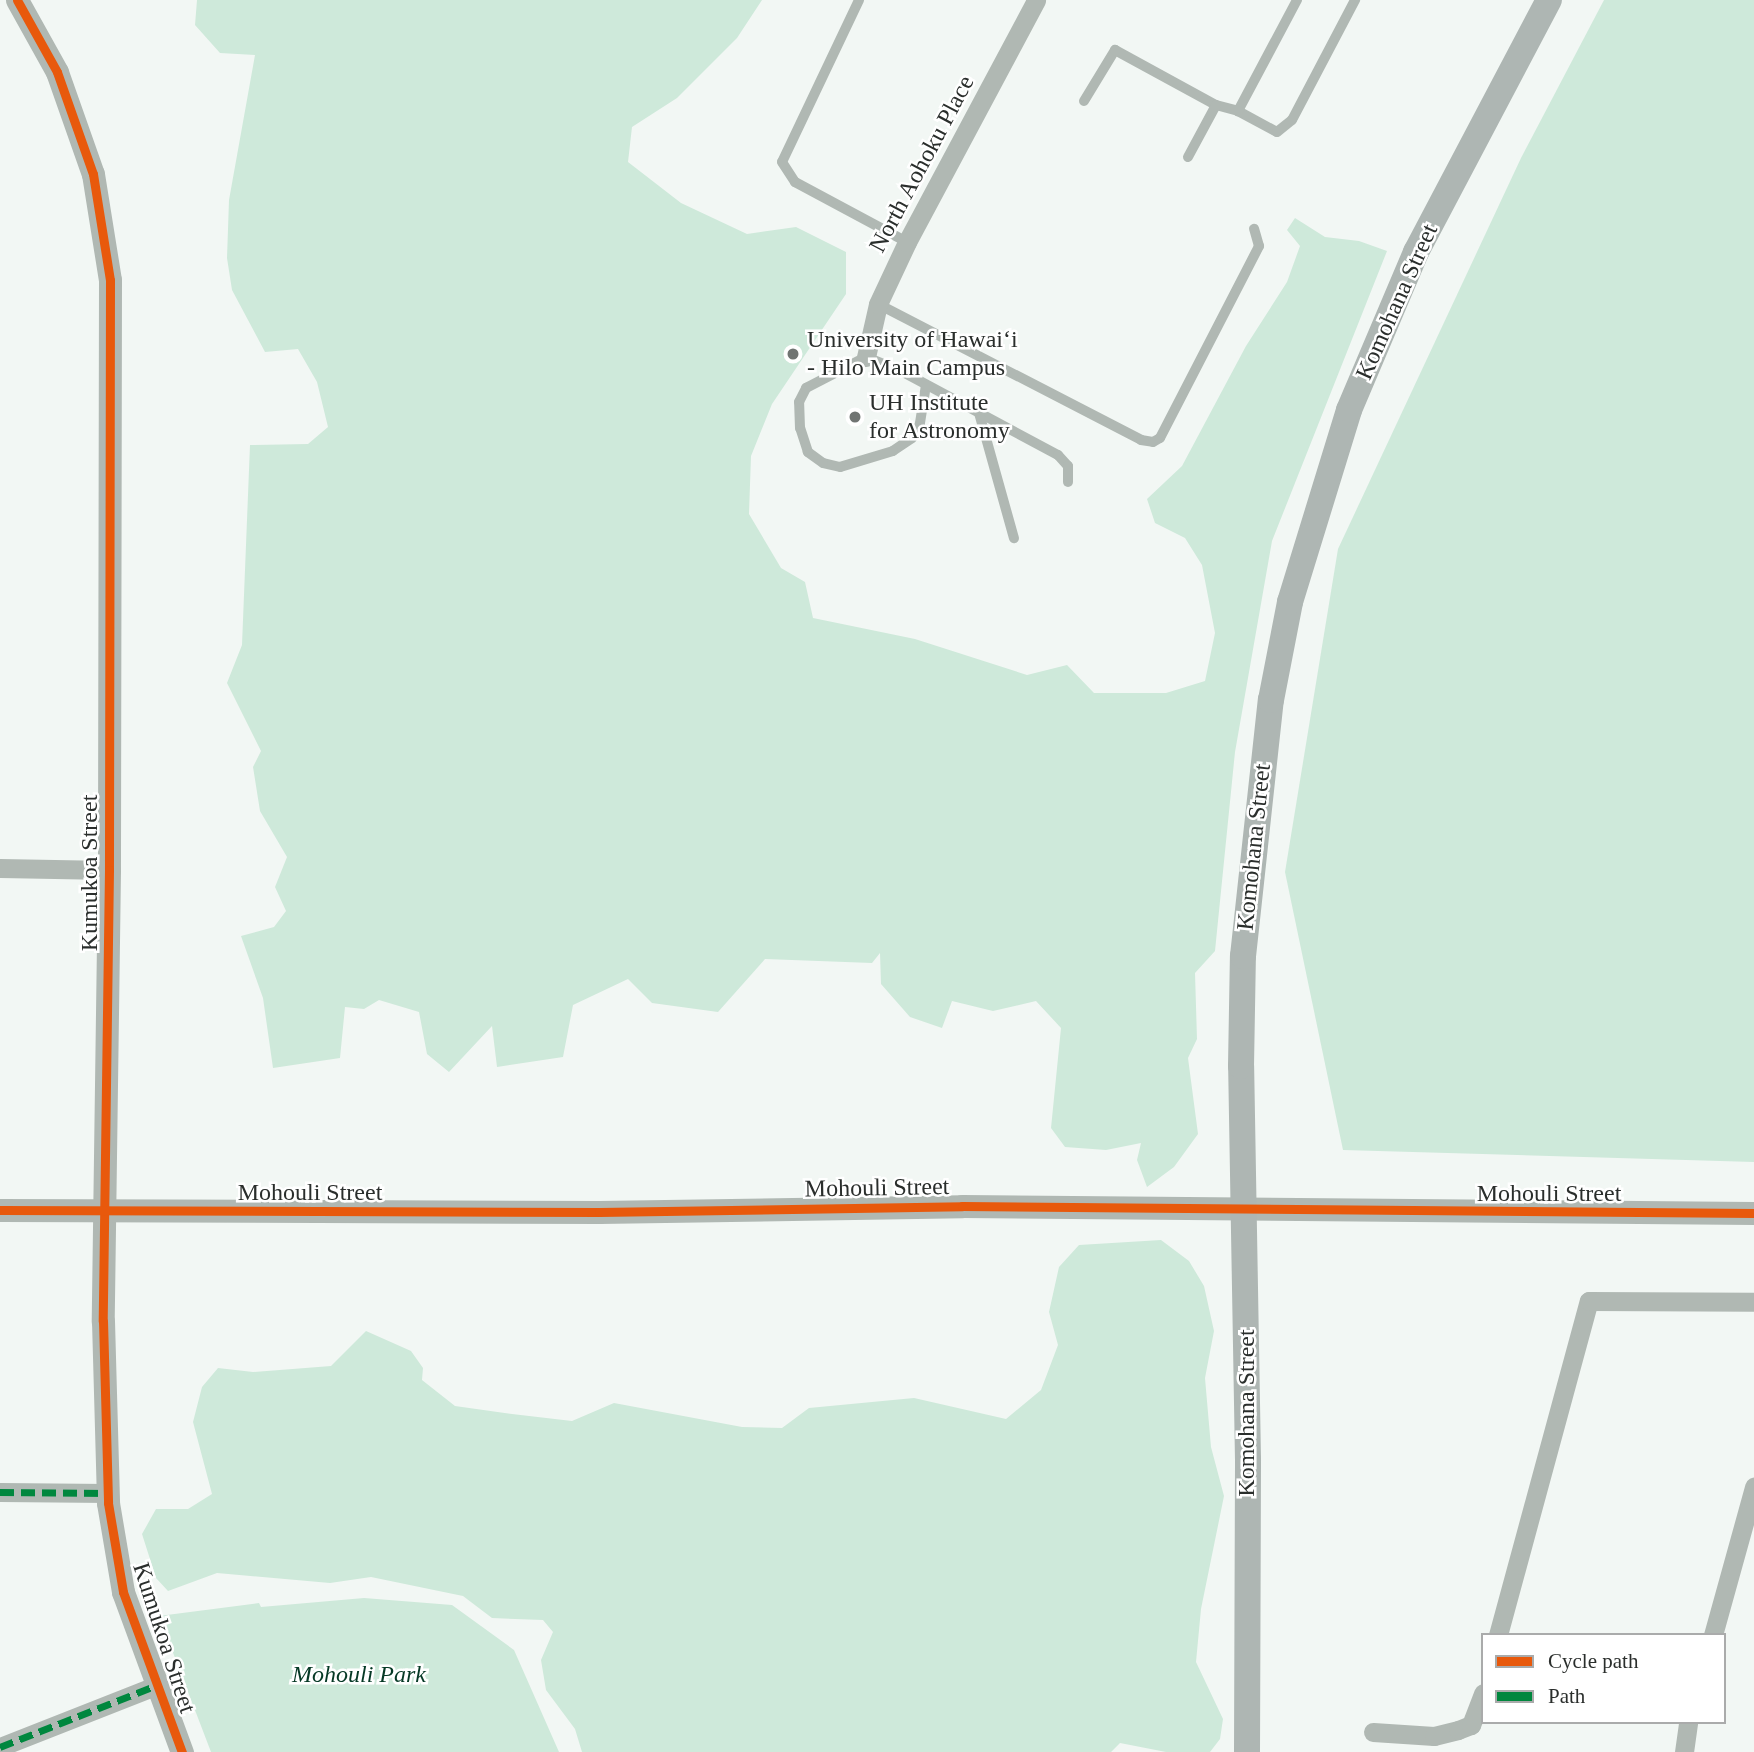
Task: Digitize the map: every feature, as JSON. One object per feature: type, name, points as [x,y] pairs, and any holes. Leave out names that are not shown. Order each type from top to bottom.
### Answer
[{"type":"main road","name":"Komohana Street","points":[[1247,1752],[1243,956],[1257,800],[1290,602],[1349,410],[1387,317],[1416,253],[1549,0]]},
{"type":"street","name":"Kumukoa Street","points":[[16,0],[57,72],[93,174],[110,280],[110,870],[103,1321],[107,1493],[123,1592],[182,1752]]},
{"type":"street","name":"North Aohoku Place","points":[[866,357],[878,304],[906,242],[1036,0]]},
{"type":"street","points":[[0,868],[110,870]]},
{"type":"street","name":"Mohouli Street","points":[[0,1210],[106,1212],[962,1206],[1243,1212],[1754,1213]]},
{"type":"street","points":[[1500,1633],[1589,1301],[1754,1302]]},
{"type":"street","points":[[0,1492],[107,1493]]},
{"type":"street","points":[[1714,1633],[1753,1496]]},
{"type":"street","points":[[0,1747],[157,1685]]},
{"type":"street","points":[[1373,1732],[1434,1736],[1458,1730],[1471,1725],[1481,1698]]},
{"type":"street","points":[[1684,1752],[1688,1724]]},
{"type":"lane","points":[[859,0],[782,162],[795,182],[906,242]]},
{"type":"lane","points":[[1238,111],[1297,0]]},
{"type":"lane","points":[[1084,101],[1115,50],[1216,105],[1238,111],[1277,132],[1292,120],[1356,0]]},
{"type":"lane","points":[[1188,157],[1216,105]]},
{"type":"lane","points":[[878,304],[1141,440],[1153,442],[1160,439],[1259,246],[1254,229]]},
{"type":"lane","points":[[926,385],[926,401],[912,438],[893,451],[840,467],[823,463],[808,452],[800,428],[799,402],[806,388],[866,357],[926,385],[1058,455],[1068,466],[1068,482]]},
{"type":"lane","points":[[979,413],[1014,538]]},
{"type":"green space","points":[[197,0],[762,0],[737,38],[677,98],[632,127],[628,162],[681,203],[747,234],[796,227],[846,252],[846,294],[772,404],[751,456],[749,514],[781,568],[805,582],[813,618],[915,639],[1027,675],[1067,665],[1094,693],[1166,693],[1205,681],[1215,633],[1202,565],[1185,538],[1155,523],[1147,499],[1182,466],[1246,346],[1287,282],[1300,246],[1287,230],[1295,218],[1325,237],[1359,241],[1387,251],[1272,541],[1235,752],[1215,951],[1195,973],[1197,1039],[1188,1058],[1198,1134],[1174,1167],[1147,1187],[1137,1160],[1141,1143],[1106,1150],[1065,1147],[1051,1128],[1061,1028],[1036,1001],[993,1011],[952,1001],[942,1028],[910,1017],[881,984],[880,953],[872,963],[765,959],[718,1012],[652,1003],[628,979],[573,1005],[563,1057],[497,1067],[492,1026],[449,1072],[427,1054],[419,1012],[379,1000],[364,1009],[345,1007],[340,1058],[273,1068],[263,998],[241,936],[274,927],[286,911],[275,887],[287,857],[260,811],[253,767],[261,751],[227,683],[242,645],[250,445],[308,444],[328,427],[317,382],[298,349],[265,352],[232,290],[227,258],[229,200],[255,55],[220,53],[195,25]]},
{"type":"green space","points":[[1604,0],[1754,0],[1754,1162],[1343,1150],[1285,872],[1338,549],[1521,158]]},
{"type":"green space","points":[[1161,1240],[1189,1261],[1204,1286],[1214,1331],[1205,1378],[1211,1447],[1224,1496],[1201,1609],[1196,1662],[1223,1719],[1220,1739],[1210,1752],[1166,1752],[1120,1743],[1111,1752],[582,1752],[575,1729],[546,1690],[541,1660],[553,1632],[543,1620],[492,1618],[463,1596],[371,1577],[330,1583],[217,1573],[168,1591],[156,1578],[142,1534],[156,1509],[188,1509],[212,1494],[193,1422],[202,1387],[218,1368],[253,1372],[331,1366],[366,1331],[411,1351],[423,1368],[422,1380],[455,1406],[512,1414],[572,1421],[614,1403],[742,1427],[782,1428],[809,1408],[914,1398],[1006,1419],[1041,1390],[1058,1345],[1049,1312],[1059,1267],[1079,1245]]},
{"type":"green space","name":"Mohouli Park","points":[[364,1598],[452,1605],[514,1650],[559,1752],[211,1752],[159,1616],[259,1603],[261,1607]]},
{"type":"marked path","points":[[0,1492],[108,1493]]},
{"type":"marked path","points":[[0,1747],[157,1685]]},
{"type":"cycle path","points":[[17,0],[57,72],[93,174],[110,280],[109,870],[103,1321],[108,1503],[123,1592],[182,1752]]},
{"type":"cycle path","points":[[0,1210],[599,1212],[962,1206],[1754,1213]]},
{"type":"place","name":"University of Hawaiʻi - Hilo Main Campus","points":[[793,354]]},
{"type":"place","name":"UH Institute for Astronomy","points":[[855,417]]}]
